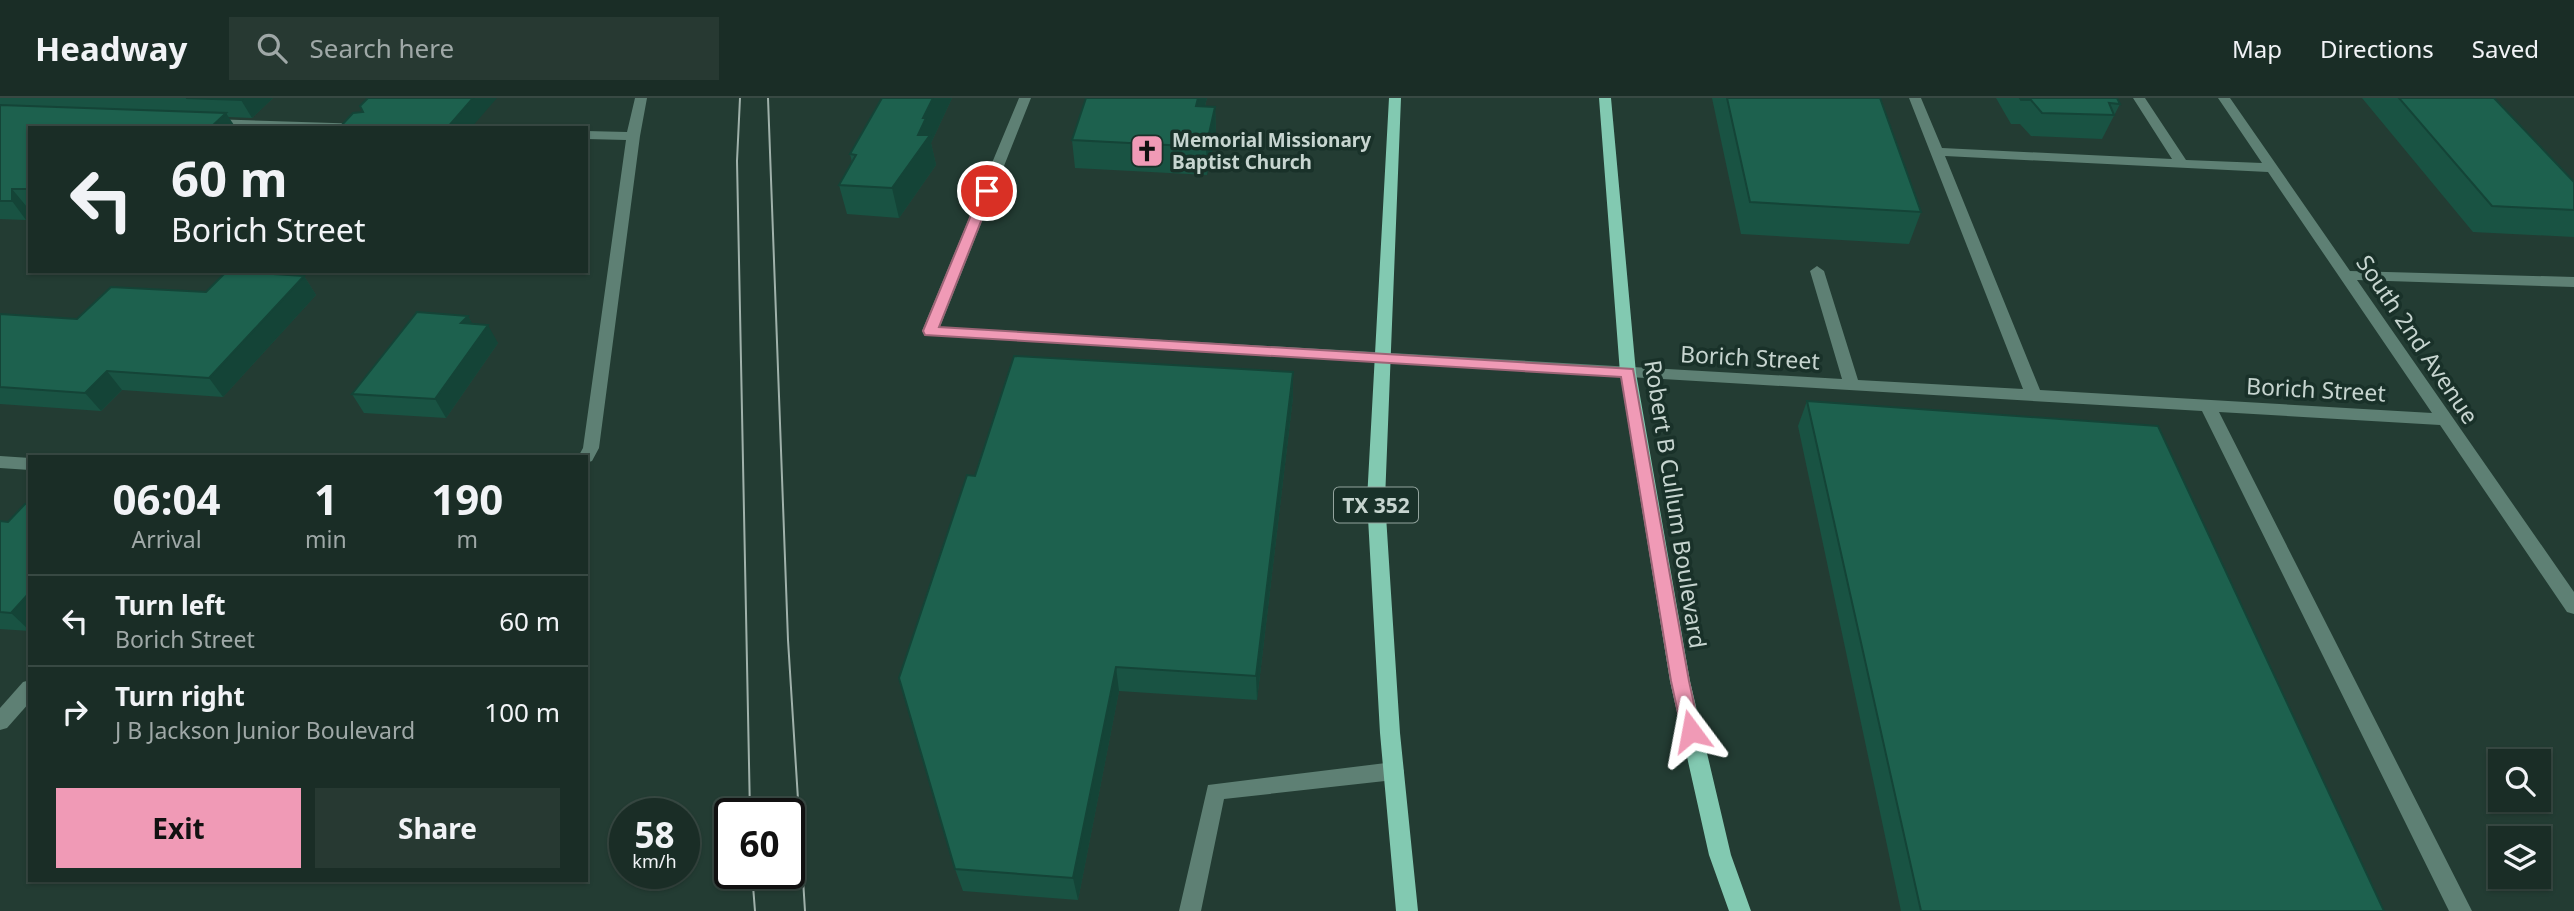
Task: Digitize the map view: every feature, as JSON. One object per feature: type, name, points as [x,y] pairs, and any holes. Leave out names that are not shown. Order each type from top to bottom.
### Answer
[{"type":"main road","name":"TX 352","points":[[1395,98],[1376,500],[1394,771],[1407,911]]},
{"type":"main road","name":"Robert B Cullum Boulevard","points":[[1605,98],[1628,373],[1680,681],[1720,855],[1740,911]]},
{"type":"street","points":[[587,455],[591,448],[633,136],[641,98]]},
{"type":"street","name":"Borich Street","points":[[1025,98],[930,331],[2442,419]]},
{"type":"street","points":[[1915,98],[2034,396]]},
{"type":"street","points":[[2140,98],[2182,164]]},
{"type":"street","name":"South 2nd Avenue","points":[[2224,98],[2442,419],[2574,607]]},
{"type":"street","points":[[202,123],[300,126]]},
{"type":"street","points":[[588,135],[633,136]]},
{"type":"street","points":[[1937,152],[2272,168]]},
{"type":"street","points":[[1817,271],[1852,385]]},
{"type":"street","points":[[2345,275],[2574,282]]},
{"type":"street","points":[[2207,405],[2461,911]]},
{"type":"street","points":[[0,463],[28,464]]},
{"type":"street","points":[[0,722],[28,690]]},
{"type":"street","points":[[1190,911],[1215,792],[1394,771]]},
{"type":"building","points":[[186,98],[243,98],[241,100]]},
{"type":"building","points":[[368,98],[473,98],[449,126],[341,126],[353,113],[363,112],[360,106]]},
{"type":"building","points":[[882,98],[933,98],[918,135],[930,135],[892,188],[839,185],[856,155],[850,154]]},
{"type":"building","points":[[1086,98],[1198,98],[1196,106],[1215,107],[1206,147],[1072,140]]},
{"type":"building","points":[[1727,98],[1880,98],[1921,212],[1750,202]]},
{"type":"building","points":[[2020,98],[2117,98],[2120,104],[2109,103],[2114,115],[2042,113],[2031,100]]},
{"type":"building","points":[[2399,98],[2494,98],[2574,182],[2574,210],[2492,206]]},
{"type":"building","points":[[0,105],[226,113],[212,126],[28,126],[28,189],[12,189],[12,201],[0,201]]},
{"type":"building","points":[[225,273],[304,276],[209,378],[107,371],[85,393],[0,387],[0,314],[77,319],[111,287],[206,292]]},
{"type":"building","points":[[417,312],[468,316],[461,323],[488,325],[435,399],[352,394]]},
{"type":"building","points":[[1014,356],[1293,372],[1256,676],[1116,667],[1073,878],[955,869],[899,678],[967,475],[975,476]]},
{"type":"building","points":[[1807,401],[2158,426],[2384,911],[1921,911]]},
{"type":"building","points":[[28,504],[28,594],[11,613],[0,612],[0,521],[8,522]]},
{"type":"tram line","points":[[740,98],[737,161],[750,798]]},
{"type":"tram line","points":[[768,98],[788,640],[805,911]]},
{"type":"tram line","points":[[753,889],[755,911]]},
{"type":"place","name":"Memorial Missionary Baptist Church","points":[[1147,151]]},
{"type":"route","points":[[987,191],[930,331],[1382,356],[1628,373],[1680,681],[1691,731]]}]
